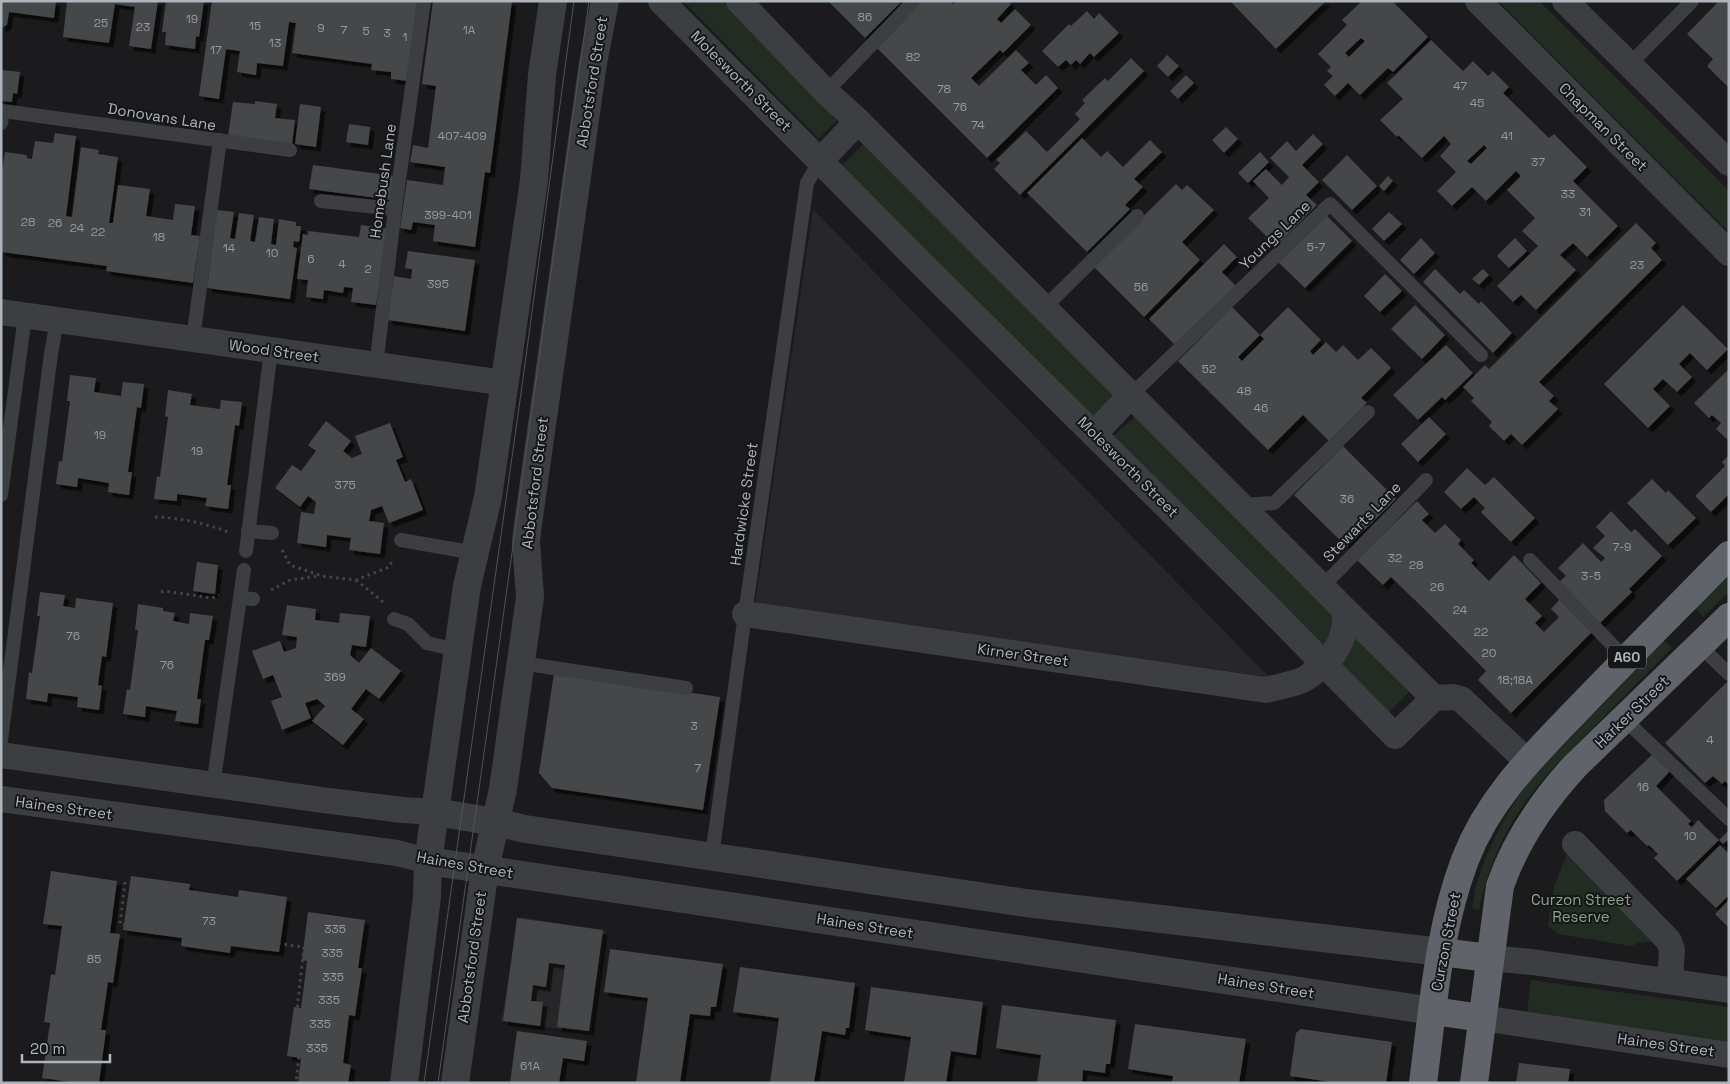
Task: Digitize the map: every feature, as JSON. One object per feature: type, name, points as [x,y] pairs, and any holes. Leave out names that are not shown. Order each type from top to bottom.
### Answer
[{"type":"highway","name":"A60","points":[[1528,761],[1729,555]]},
{"type":"highway","points":[[1669,617],[1700,646]]},
{"type":"highway","name":"Harker Street","points":[[1489,958],[1500,886],[1522,834],[1555,788],[1575,766],[1729,617]]},
{"type":"highway","name":"Curzon Street","points":[[1423,1083],[1441,952],[1455,892],[1465,860],[1496,802],[1528,761]]},
{"type":"highway","points":[[1441,952],[1489,958]]},
{"type":"highway","name":"A60","points":[[1474,1083],[1489,958]]},
{"type":"highway","name":"Haines Street","points":[[1433,1011],[1482,1018]]},
{"type":"street","points":[[404,1083],[427,897],[428,861],[434,812],[466,586],[488,497],[505,383],[534,180],[542,75],[553,1]]},
{"type":"street","name":"Abbotsford Street","points":[[455,1083],[485,869],[503,789],[521,663],[530,597],[526,541],[593,63],[605,1]]},
{"type":"street","name":"Molesworth Street","points":[[661,1],[1395,736],[1434,698]]},
{"type":"street","points":[[739,1],[826,92],[1434,698],[1453,697],[1461,700],[1528,761]]},
{"type":"street","name":"Chapman Street","points":[[1478,1],[1729,253]]},
{"type":"street","points":[[1565,1],[1729,163]]},
{"type":"street","points":[[820,161],[858,122]]},
{"type":"street","name":"Wood Street","points":[[13,314],[547,390]]},
{"type":"street","points":[[1094,434],[1131,395]]},
{"type":"street","points":[[1324,666],[1334,655],[1341,641],[1345,626],[1345,610]]},
{"type":"street","name":"Kirner Street","points":[[745,614],[1266,690],[1301,681],[1324,666]]},
{"type":"street","points":[[1,755],[213,786],[367,806],[434,812],[496,822],[525,829],[1026,903],[1441,952]]},
{"type":"street","name":"Haines Street","points":[[1,799],[397,853],[428,861],[1433,1011]]},
{"type":"street","points":[[1575,844],[1669,941],[1672,950],[1670,982]]},
{"type":"street","points":[[1489,958],[1532,962],[1729,990]]},
{"type":"street","name":"Haines Street","points":[[1482,1018],[1729,1055]]},
{"type":"lane","name":"Homebush Lane","points":[[376,366],[395,209],[424,1]]},
{"type":"lane","points":[[826,92],[914,1]]},
{"type":"lane","points":[[1629,65],[1692,1]]},
{"type":"lane","name":"Donovans Lane","points":[[1,123],[3,111],[220,140],[194,339]]},
{"type":"lane","points":[[220,140],[290,150]]},
{"type":"lane","name":"Hardwicke Street","points":[[712,856],[807,183],[820,161]]},
{"type":"lane","points":[[320,200],[395,209]]},
{"type":"lane","name":"Youngs Lane","points":[[1131,395],[1330,204],[1481,355]]},
{"type":"lane","points":[[1044,308],[1137,216]]},
{"type":"lane","points":[[1,495],[13,314]]},
{"type":"lane","points":[[1,740],[57,320]]},
{"type":"lane","points":[[271,350],[247,540],[272,534]]},
{"type":"lane","points":[[1240,505],[1274,503],[1368,412]]},
{"type":"lane","name":"Stewarts Lane","points":[[1322,587],[1426,480]]},
{"type":"lane","points":[[401,540],[475,553]]},
{"type":"lane","points":[[1530,560],[1626,659]]},
{"type":"lane","points":[[213,786],[244,595],[244,570]]},
{"type":"lane","points":[[394,619],[408,624],[427,643],[457,650]]},
{"type":"lane","points":[[1700,646],[1729,674]]},
{"type":"lane","points":[[521,663],[686,688]]},
{"type":"lane","points":[[1624,719],[1729,819]]},
{"type":"path","points":[[155,518],[174,518],[213,526],[247,540]]},
{"type":"path","points":[[272,534],[290,564],[322,576]]},
{"type":"path","points":[[161,592],[212,598],[244,595],[290,580],[322,576],[356,580],[390,567],[401,540]]},
{"type":"path","points":[[356,580],[381,599],[394,619]]},
{"type":"path","points":[[124,882],[120,924],[304,947],[292,1054],[299,1055],[296,1083]]},
{"type":"shaded area","points":[[813,209],[1269,677],[755,604]]},
{"type":"shaded area","points":[[520,917],[606,931],[591,1033],[501,1021]]},
{"type":"green space","points":[[683,1],[723,1],[837,120],[819,139]]},
{"type":"green space","points":[[1498,1],[1539,1],[1729,191],[1729,232]]},
{"type":"green space","points":[[865,143],[1115,395],[1093,417],[842,165]]},
{"type":"green space","points":[[1137,415],[1412,689],[1388,713],[1112,437]]},
{"type":"green space","points":[[1729,575],[1729,592],[1703,617],[1695,608]]},
{"type":"green space","points":[[1664,641],[1672,648],[1552,769],[1526,801],[1505,834],[1497,852],[1479,910],[1472,908],[1476,886],[1486,856],[1506,816],[1527,783]]},
{"type":"green space","name":"Curzon Street Reserve","points":[[1567,854],[1650,942],[1631,946],[1558,934],[1548,926],[1554,887]]},
{"type":"green space","points":[[1531,980],[1729,1007],[1729,1042],[1527,1013]]},
{"type":"building","points":[[1,1],[56,1],[54,18],[9,12],[7,25],[1,28]]},
{"type":"building","points":[[67,1],[158,1],[151,49],[129,46],[135,7],[115,4],[109,43],[63,37]]},
{"type":"building","points":[[166,1],[204,1],[199,37],[196,36],[195,49],[165,45],[166,32],[162,32]]},
{"type":"building","points":[[212,1],[418,1],[408,81],[391,79],[391,72],[371,70],[372,64],[292,53],[296,23],[289,22],[283,66],[257,63],[256,75],[237,72],[240,51],[226,49],[219,99],[199,96]]},
{"type":"building","points":[[433,1],[512,1],[490,173],[485,172],[475,247],[433,241],[435,225],[413,222],[411,230],[400,228],[407,180],[443,185],[445,167],[410,162],[413,145],[428,148],[436,86],[422,84]]},
{"type":"building","points":[[828,1],[902,1],[865,38]]},
{"type":"building","points":[[918,1],[950,1],[953,4],[957,1],[1008,1],[1011,4],[997,19],[1001,23],[1015,9],[1031,25],[1003,53],[1000,50],[971,78],[979,86],[1016,50],[1029,63],[1021,70],[1036,85],[1046,75],[1058,88],[987,158],[874,45]]},
{"type":"building","points":[[1230,1],[1326,1],[1276,49]]},
{"type":"building","points":[[1362,1],[1392,1],[1428,37],[1393,72],[1388,68],[1360,95],[1348,83],[1335,96],[1324,85],[1333,76],[1327,71],[1331,67],[1318,54],[1347,25],[1342,20]],"holes":[[[1361,38],[1365,41],[1349,57],[1345,53]]]},
{"type":"building","points":[[1719,1],[1729,1],[1729,88],[1707,66],[1713,59],[1687,34]]},
{"type":"building","points":[[1087,11],[1094,19],[1099,13],[1119,33],[1094,57],[1090,53],[1080,64],[1076,60],[1071,65],[1066,60],[1058,67],[1042,51],[1069,24],[1071,26]]},
{"type":"building","points":[[1431,40],[1463,71],[1473,61],[1488,76],[1493,71],[1509,87],[1503,93],[1549,138],[1554,134],[1587,167],[1573,181],[1618,226],[1587,257],[1573,243],[1560,255],[1576,270],[1536,310],[1521,295],[1513,302],[1497,286],[1538,246],[1522,231],[1535,218],[1507,190],[1521,176],[1516,171],[1486,201],[1472,187],[1452,206],[1437,191],[1456,172],[1440,156],[1451,144],[1444,136],[1422,158],[1398,135],[1397,137],[1380,120],[1403,99],[1387,83]],"holes":[[[1484,145],[1487,148],[1471,164],[1467,161]]]},
{"type":"building","points":[[1167,55],[1179,66],[1168,77],[1157,66]]},
{"type":"building","points":[[1131,58],[1144,71],[1020,195],[994,169],[1000,163],[996,160],[1026,131],[1047,152],[1080,119],[1075,114],[1085,103],[1082,100],[1105,78],[1108,81]]},
{"type":"building","points":[[1,70],[20,72],[17,94],[13,93],[12,102],[1,101]]},
{"type":"building","points":[[1186,75],[1194,83],[1178,99],[1170,91]]},
{"type":"building","points":[[255,101],[277,104],[275,118],[295,120],[292,144],[228,136],[233,102],[255,104]]},
{"type":"building","points":[[300,104],[321,107],[316,147],[295,144]]},
{"type":"building","points":[[349,124],[370,127],[368,145],[346,142]]},
{"type":"building","points":[[1226,127],[1238,139],[1224,153],[1212,140]]},
{"type":"building","points":[[55,133],[76,136],[66,216],[72,217],[81,147],[99,150],[98,154],[118,157],[109,223],[113,223],[118,185],[150,189],[146,216],[173,220],[175,204],[195,206],[191,235],[200,236],[193,283],[106,271],[107,266],[1,252],[1,178],[5,152],[27,155],[27,158],[32,159],[35,141],[53,143]]},
{"type":"building","points":[[1313,134],[1323,144],[1302,165],[1319,182],[1306,195],[1317,205],[1276,246],[1248,218],[1269,198],[1253,181],[1266,169],[1282,185],[1289,177],[1270,158],[1287,141],[1296,151]]},
{"type":"building","points":[[1082,138],[1101,157],[1107,151],[1123,167],[1150,140],[1162,152],[1134,179],[1143,187],[1125,205],[1130,209],[1087,252],[1027,193]]},
{"type":"building","points":[[1260,152],[1269,162],[1248,183],[1238,173]]},
{"type":"building","points":[[1347,155],[1377,186],[1352,210],[1322,180]]},
{"type":"building","points":[[313,165],[395,176],[392,200],[309,189]]},
{"type":"building","points":[[1388,176],[1393,181],[1384,191],[1379,186]]},
{"type":"building","points":[[1176,184],[1182,190],[1187,185],[1214,210],[1182,242],[1200,260],[1144,317],[1093,266]]},
{"type":"building","points":[[217,210],[234,212],[230,238],[235,239],[239,213],[254,215],[250,241],[255,242],[259,217],[274,219],[271,244],[276,245],[279,219],[296,222],[296,226],[301,226],[299,242],[294,241],[293,247],[297,248],[290,299],[207,288]]},
{"type":"building","points":[[1389,212],[1402,224],[1384,241],[1372,229]]},
{"type":"building","points":[[1326,215],[1352,241],[1305,288],[1278,262]]},
{"type":"building","points":[[1636,223],[1656,243],[1651,248],[1662,260],[1539,382],[1554,396],[1549,401],[1558,409],[1522,445],[1511,434],[1504,441],[1489,426],[1492,422],[1471,401],[1474,398],[1463,387],[1485,365],[1489,369]]},
{"type":"building","points":[[361,225],[387,229],[376,305],[351,302],[353,288],[344,287],[343,293],[324,290],[323,299],[306,297],[308,280],[297,279],[303,234],[308,235],[308,231],[359,237]]},
{"type":"building","points":[[1421,238],[1435,253],[1414,274],[1400,260]]},
{"type":"building","points":[[1515,238],[1527,251],[1509,268],[1497,256]]},
{"type":"building","points":[[1224,244],[1237,257],[1222,272],[1236,286],[1176,346],[1149,319]]},
{"type":"building","points":[[408,251],[475,260],[465,331],[388,320],[394,276],[411,279],[412,269],[405,268]]},
{"type":"building","points":[[1435,269],[1460,294],[1464,290],[1479,304],[1481,301],[1512,333],[1493,353],[1423,282]]},
{"type":"building","points":[[1483,269],[1489,275],[1479,285],[1472,279]]},
{"type":"building","points":[[1385,274],[1402,291],[1380,312],[1364,296]]},
{"type":"building","points":[[1415,305],[1445,335],[1422,359],[1391,329]]},
{"type":"building","points":[[1683,305],[1728,349],[1707,370],[1690,353],[1679,364],[1692,377],[1677,392],[1663,379],[1653,389],[1670,406],[1648,428],[1604,384]]},
{"type":"building","points":[[1232,307],[1260,335],[1288,307],[1321,340],[1310,351],[1313,355],[1326,342],[1336,352],[1343,345],[1358,360],[1371,348],[1391,368],[1361,398],[1367,403],[1329,441],[1303,415],[1268,450],[1178,361]],"holes":[[[1260,335],[1264,339],[1242,361],[1238,357]]]},
{"type":"building","points":[[1446,345],[1473,373],[1445,400],[1442,397],[1418,420],[1393,395]]},
{"type":"building","points":[[1729,369],[1729,441],[1716,429],[1721,423],[1712,415],[1709,418],[1694,403]]},
{"type":"building","points":[[70,375],[96,378],[94,392],[121,396],[123,382],[144,384],[141,408],[137,407],[128,472],[132,472],[129,495],[108,492],[109,483],[78,478],[77,487],[56,484],[59,461],[62,462],[70,401],[67,401]]},
{"type":"building","points":[[168,390],[192,394],[190,405],[220,409],[221,400],[242,402],[239,426],[235,425],[227,485],[231,485],[228,509],[205,506],[207,498],[177,494],[177,501],[154,499],[157,476],[160,477],[168,417],[165,416]]},
{"type":"building","points":[[1429,417],[1446,434],[1418,462],[1401,444]]},
{"type":"building","points":[[326,421],[351,441],[343,451],[352,458],[362,454],[355,436],[390,423],[403,457],[396,460],[405,482],[411,479],[423,510],[389,523],[382,506],[371,510],[369,521],[384,523],[380,554],[349,550],[351,538],[327,535],[326,547],[297,543],[301,512],[314,514],[316,502],[308,496],[300,507],[275,488],[292,465],[301,471],[316,451],[308,445]]},
{"type":"building","points":[[1343,446],[1396,499],[1347,547],[1294,495]]},
{"type":"building","points":[[1729,455],[1729,494],[1711,512],[1695,496],[1725,466],[1722,462]]},
{"type":"building","points":[[1467,468],[1485,485],[1494,477],[1535,518],[1511,542],[1481,512],[1485,508],[1474,497],[1461,509],[1444,492]]},
{"type":"building","points":[[1652,479],[1666,493],[1668,490],[1696,518],[1668,545],[1627,503]]},
{"type":"building","points":[[1417,501],[1429,514],[1422,520],[1435,533],[1445,524],[1461,540],[1458,544],[1474,560],[1471,563],[1489,581],[1514,555],[1541,583],[1525,599],[1542,616],[1535,623],[1544,632],[1559,617],[1551,609],[1560,599],[1592,632],[1511,713],[1478,680],[1486,671],[1424,609],[1391,577],[1383,585],[1357,560]]},
{"type":"building","points":[[1611,511],[1631,532],[1635,529],[1662,556],[1629,589],[1632,592],[1599,624],[1558,583],[1566,576],[1558,568],[1583,543],[1601,562],[1605,558],[1593,548],[1605,536],[1596,527]]},
{"type":"building","points":[[197,562],[218,565],[215,594],[193,591]]},
{"type":"building","points":[[40,592],[65,595],[63,606],[75,608],[76,598],[113,603],[106,657],[102,656],[98,685],[102,686],[99,710],[77,707],[78,697],[48,693],[47,702],[26,699],[29,672],[32,673],[40,616],[37,616]]},
{"type":"building","points":[[138,604],[163,608],[163,611],[175,613],[173,621],[189,624],[190,613],[213,616],[209,640],[205,640],[197,699],[201,699],[198,724],[175,721],[177,711],[146,706],[145,717],[123,714],[127,689],[130,690],[138,630],[135,630]]},
{"type":"building","points":[[287,605],[316,609],[315,620],[339,623],[340,613],[370,616],[366,647],[352,645],[350,655],[359,663],[371,648],[401,671],[379,699],[366,689],[351,709],[364,719],[343,745],[312,721],[325,706],[317,699],[305,703],[311,718],[282,730],[271,701],[282,697],[273,675],[263,679],[252,651],[280,641],[284,652],[296,648],[297,637],[282,635]]},
{"type":"building","points":[[554,673],[720,697],[703,810],[552,788],[539,773]]},
{"type":"building","points":[[1728,681],[1729,785],[1725,781],[1722,784],[1713,776],[1705,783],[1665,743]]},
{"type":"building","points":[[1655,752],[1672,769],[1656,786],[1691,821],[1688,824],[1692,827],[1698,820],[1719,840],[1677,881],[1654,858],[1658,854],[1649,845],[1647,846],[1631,830],[1627,833],[1605,811],[1604,800]]},
{"type":"building","points":[[1729,830],[1729,839],[1723,844],[1719,840]]},
{"type":"building","points":[[1720,845],[1729,854],[1729,895],[1716,908],[1686,879]]},
{"type":"building","points":[[51,871],[117,881],[110,933],[120,934],[113,983],[108,982],[101,1030],[106,1030],[99,1083],[77,1083],[42,1078],[50,1023],[44,1022],[51,974],[55,975],[62,926],[43,924]]},
{"type":"building","points":[[131,876],[190,884],[189,890],[238,897],[239,890],[287,897],[279,952],[231,946],[230,953],[181,946],[182,938],[123,930]]},
{"type":"building","points":[[1729,900],[1729,928],[1715,914]]},
{"type":"building","points":[[308,912],[365,920],[358,968],[362,968],[355,1016],[349,1015],[343,1063],[351,1065],[348,1083],[298,1083],[301,1058],[287,1056],[294,1007],[301,1008],[307,961],[302,960]]},
{"type":"building","points":[[517,918],[603,930],[589,1031],[557,1027],[565,965],[549,963],[546,987],[533,985],[531,1001],[543,1002],[540,1026],[503,1021]]},
{"type":"building","points":[[610,949],[723,964],[716,1007],[711,1007],[710,1016],[690,1014],[680,1083],[636,1083],[648,998],[604,992]]},
{"type":"building","points":[[740,967],[855,983],[849,1028],[846,1028],[845,1035],[822,1031],[814,1083],[770,1083],[779,1018],[733,1012]]},
{"type":"building","points":[[871,987],[983,1002],[976,1055],[951,1051],[946,1083],[904,1083],[911,1037],[865,1030]]},
{"type":"building","points":[[1002,1005],[1116,1020],[1110,1064],[1106,1064],[1105,1073],[1083,1070],[1082,1083],[1037,1083],[1041,1055],[996,1048]]},
{"type":"building","points":[[1135,1024],[1246,1039],[1239,1083],[1172,1083],[1173,1076],[1128,1069]]},
{"type":"building","points":[[1301,1029],[1392,1042],[1386,1083],[1338,1083],[1290,1076],[1296,1033]]},
{"type":"building","points":[[517,1031],[587,1041],[584,1061],[563,1058],[559,1083],[510,1083]]},
{"type":"building","points":[[1519,1063],[1570,1069],[1568,1083],[1516,1083]]},
{"type":"tram line","points":[[424,1083],[574,1]]},
{"type":"tram line","points":[[438,1083],[589,1]]}]
